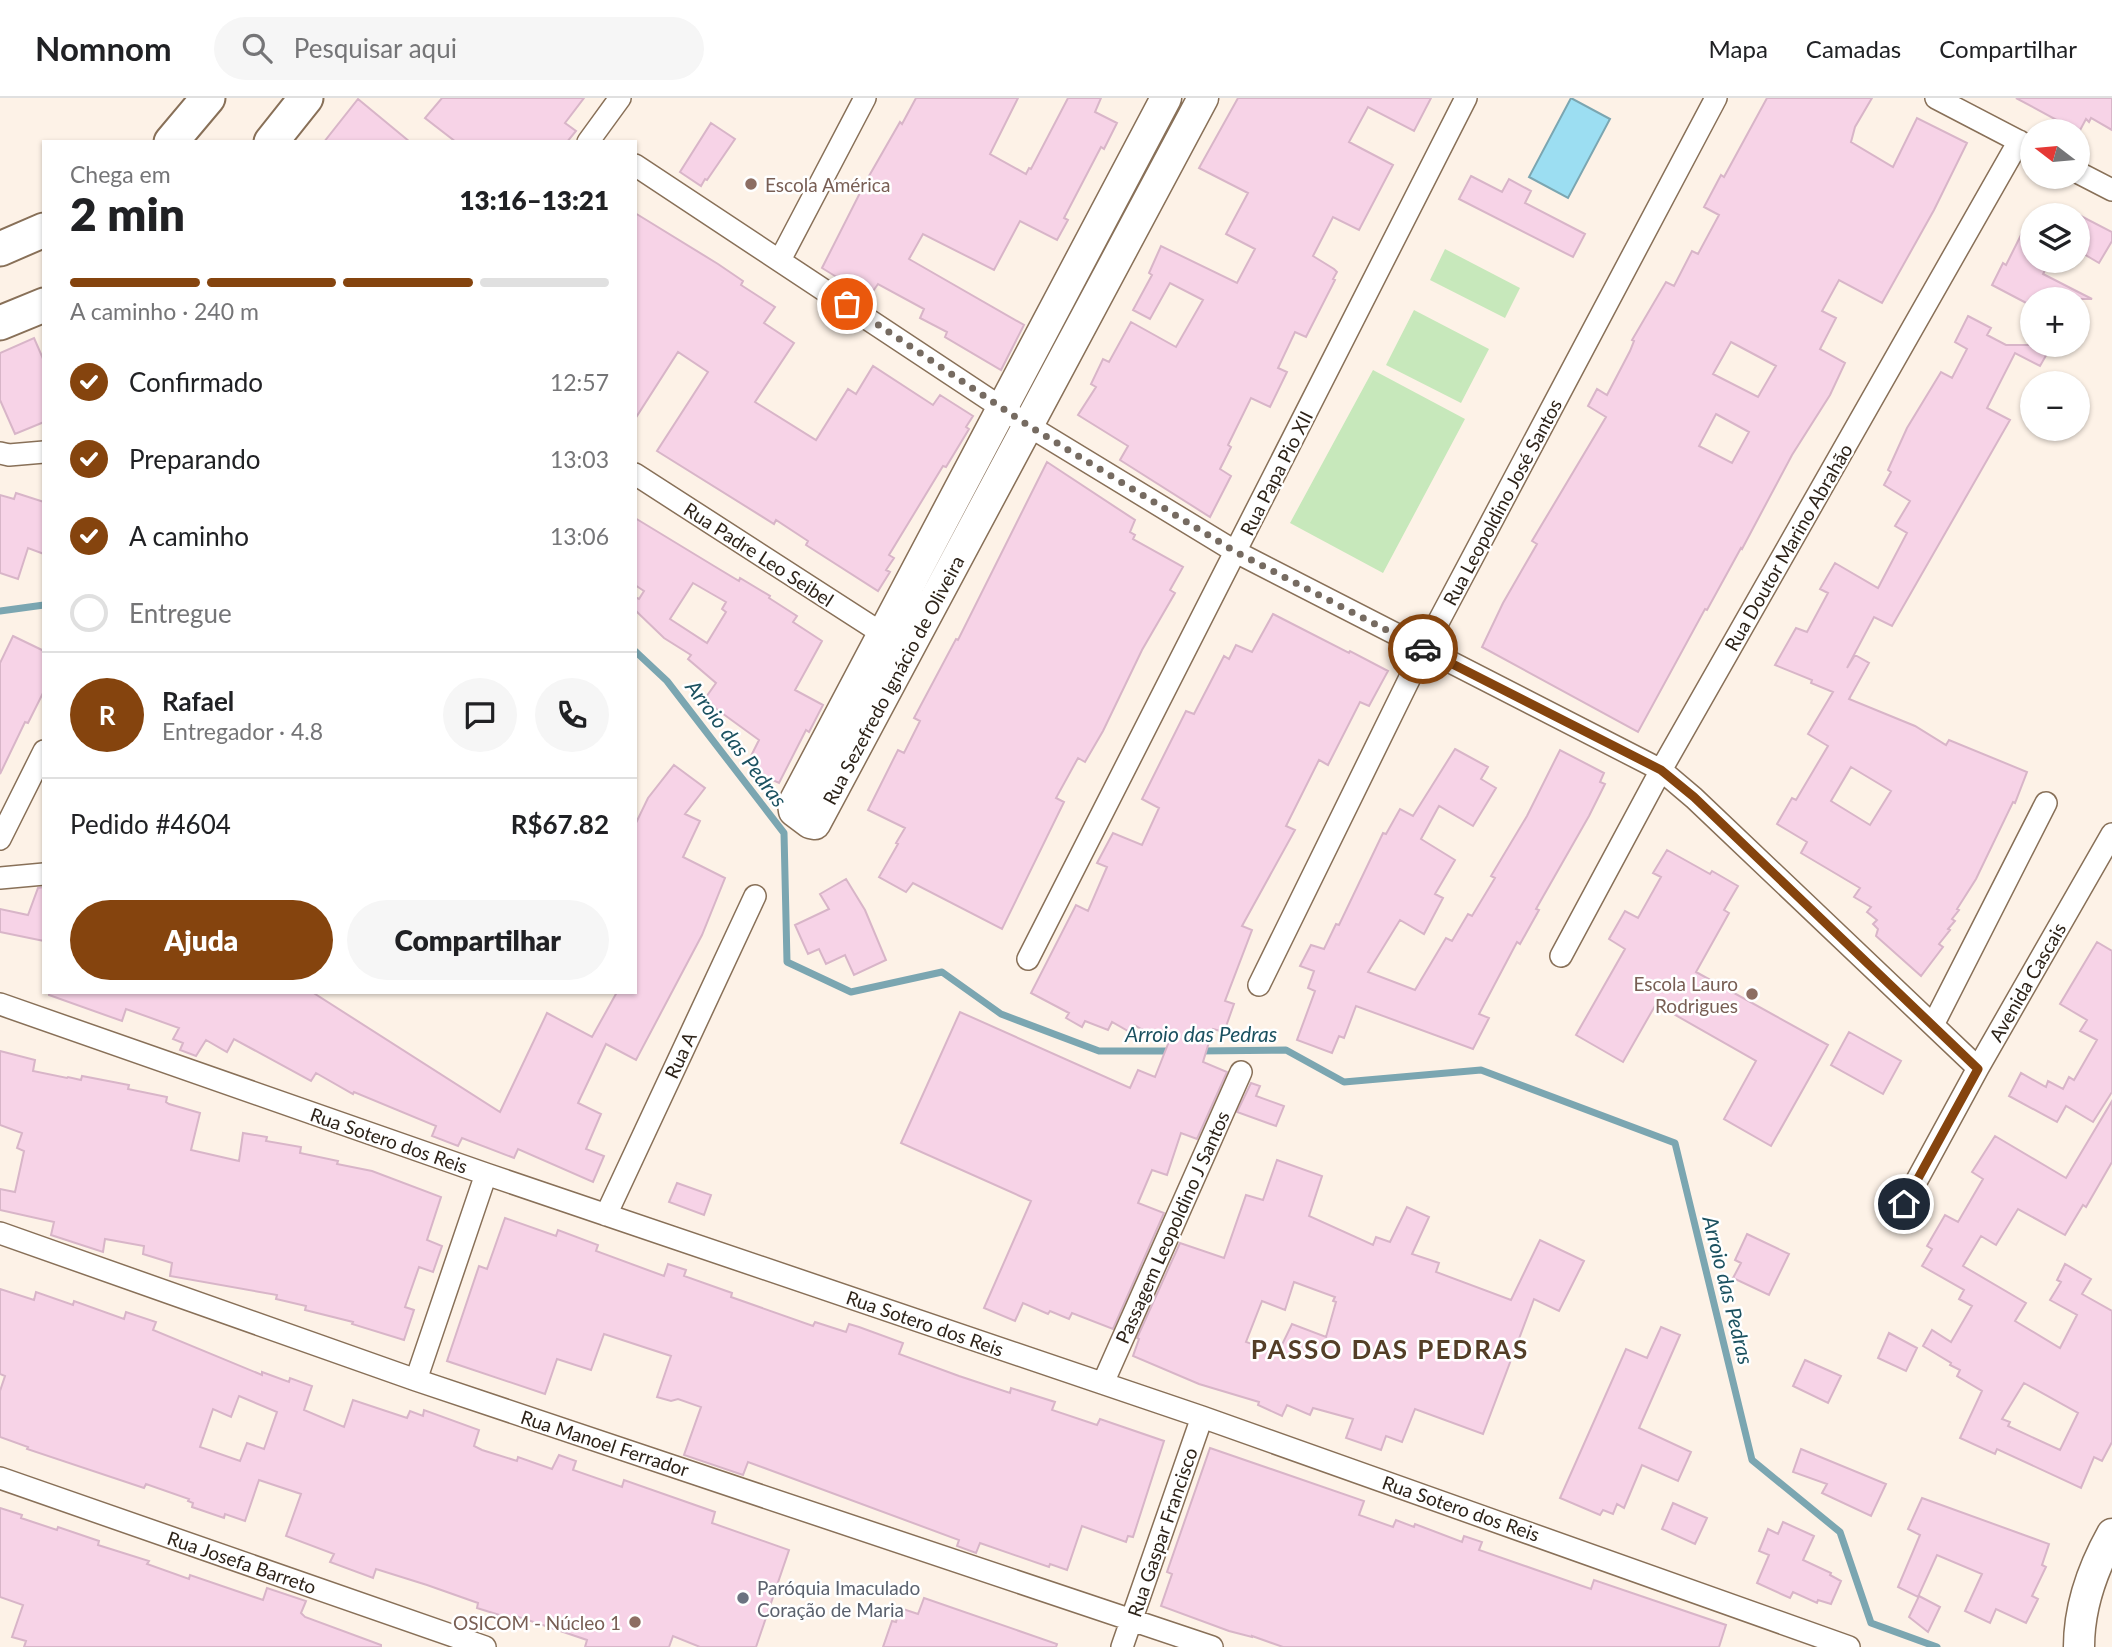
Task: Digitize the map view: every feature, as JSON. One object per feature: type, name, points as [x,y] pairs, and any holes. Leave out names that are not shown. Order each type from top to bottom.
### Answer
[{"type":"main road","points":[[173,140],[208,98]]},
{"type":"main road","points":[[273,140],[306,98]]},
{"type":"main road","points":[[0,248],[42,231]]},
{"type":"main road","points":[[0,323],[42,306]]},
{"type":"street","points":[[593,140],[620,98]]},
{"type":"street","points":[[780,260],[865,98]]},
{"type":"street","name":"Rua Sezefredo Ignácio de Oliveira","points":[[1166,98],[1017,418],[813,824],[794,811],[793,804],[883,634],[1017,418],[1203,98]]},
{"type":"street","name":"Rua Papa Pio XII","points":[[1028,959],[1466,98]]},
{"type":"street","name":"Rua Leopoldino José Santos","points":[[1259,985],[1424,649],[1716,98]]},
{"type":"street","points":[[1936,98],[2020,142]]},
{"type":"street","name":"Rua Doutor Marino Abrahão","points":[[1561,956],[1661,770],[2020,154]]},
{"type":"street","points":[[637,166],[1017,418],[1236,552],[1661,770],[1694,797],[1978,1069]]},
{"type":"street","points":[[2090,179],[2112,191]]},
{"type":"street","points":[[0,453],[9,455],[42,452]]},
{"type":"street","name":"Rua Padre Leo Seibel","points":[[637,475],[883,634]]},
{"type":"street","points":[[0,839],[42,755]]},
{"type":"street","points":[[1933,1025],[2046,803]]},
{"type":"street","name":"Avenida Cascais","points":[[1904,1204],[2112,834]]},
{"type":"street","points":[[0,878],[42,874]]},
{"type":"street","name":"Rua A","points":[[606,1215],[755,896]]},
{"type":"street","name":"Rua Sotero dos Reis","points":[[0,1004],[486,1174],[1202,1416],[1802,1638],[1849,1647]]},
{"type":"street","name":"Passagem Leopoldino J Santos","points":[[1103,1382],[1241,1072]]},
{"type":"street","points":[[416,1380],[486,1174]]},
{"type":"street","name":"Rua Manoel Ferrador","points":[[0,1233],[416,1380],[1212,1647]]},
{"type":"street","name":"Rua Gaspar Francisco","points":[[1122,1647],[1202,1416]]},
{"type":"street","name":"Rua Josefa Barreto","points":[[0,1478],[485,1647]]},
{"type":"street","points":[[2079,1647],[2085,1601],[2096,1563],[2112,1534]]},
{"type":"green space","points":[[1445,249],[1520,288],[1505,318],[1430,280]]},
{"type":"green space","points":[[1414,310],[1489,349],[1461,403],[1386,365]]},
{"type":"green space","points":[[1373,370],[1465,419],[1383,573],[1290,523]]},
{"type":"water","points":[[1571,98],[1610,119],[1568,198],[1529,177]]},
{"type":"building","points":[[442,98],[584,98],[565,123],[576,131],[569,140],[453,140],[425,118]]},
{"type":"building","points":[[916,98],[1018,98],[990,154],[1026,174],[1068,98],[1101,98],[1095,112],[1117,123],[1104,149],[1101,147],[1064,218],[1068,220],[1057,240],[1020,221],[994,270],[923,234],[909,259],[1024,325],[1001,370],[945,337],[947,332],[920,318],[924,309],[878,284],[869,297],[822,268],[865,183]]},
{"type":"building","points":[[1238,98],[1431,98],[1414,131],[1368,107],[1349,142],[1393,165],[1359,230],[1333,217],[1313,256],[1337,272],[1333,279],[1335,280],[1306,337],[1295,332],[1278,368],[1287,372],[1270,407],[1251,398],[1228,445],[1231,447],[1220,469],[1231,476],[1210,517],[1120,460],[1128,446],[1078,415],[1096,387],[1091,384],[1103,359],[1109,362],[1131,322],[1176,347],[1203,300],[1170,283],[1150,319],[1133,310],[1152,275],[1149,273],[1161,246],[1237,283],[1255,249],[1226,234],[1248,193],[1199,168]]},
{"type":"building","points":[[1767,98],[1872,98],[1855,127],[1851,142],[1893,167],[1917,118],[1967,143],[1934,210],[1882,303],[1839,280],[1822,311],[1836,318],[1820,349],[1845,363],[1830,395],[1792,455],[1638,732],[1482,647],[1503,603],[1537,544],[1532,541],[1606,417],[1588,406],[1597,389],[1607,395],[1630,351],[1634,341],[1632,340],[1666,282],[1674,286],[1692,251],[1698,254],[1719,215],[1704,207],[1721,175],[1724,177]],"holes":[[[1731,342],[1776,366],[1758,397],[1713,374]],[[1716,414],[1749,432],[1732,463],[1699,446]]]},
{"type":"building","points":[[2016,98],[2112,98],[2112,130],[2091,118],[2055,119]]},
{"type":"building","points":[[358,99],[408,140],[326,140]]},
{"type":"building","points":[[711,123],[735,139],[701,186],[680,172]]},
{"type":"building","points":[[1471,176],[1502,192],[1509,179],[1531,191],[1525,203],[1585,234],[1573,257],[1459,199]]},
{"type":"building","points":[[637,214],[718,264],[743,281],[741,285],[775,307],[764,323],[794,343],[755,402],[816,440],[848,389],[856,394],[873,366],[933,405],[940,395],[973,416],[966,427],[969,429],[946,467],[943,466],[889,555],[894,558],[886,570],[890,572],[878,591],[806,545],[808,541],[776,520],[774,524],[657,451],[708,372],[678,352],[637,416]]},
{"type":"building","points":[[2090,221],[2112,232],[2112,241],[2099,263],[2090,258]]},
{"type":"building","points":[[2020,237],[2020,273],[2044,273],[2068,287],[2020,287],[2020,300],[1992,285],[2003,263],[2006,265]]},
{"type":"building","points":[[1968,316],[1991,328],[1987,335],[2006,345],[2020,345],[2020,356],[2015,353],[1987,408],[2010,420],[1892,626],[1874,617],[1847,668],[1855,655],[1869,663],[1849,699],[1915,726],[1946,745],[1949,740],[2027,772],[2015,803],[2013,802],[1976,879],[1952,919],[1955,921],[1939,944],[1943,947],[1921,976],[1876,936],[1878,929],[1873,924],[1877,920],[1867,912],[1871,907],[1854,897],[1860,888],[1801,853],[1807,842],[1777,824],[1792,798],[1796,800],[1828,746],[1808,734],[1833,692],[1775,665],[1796,628],[1807,632],[1828,593],[1820,589],[1835,563],[1878,588],[1907,533],[1895,526],[1910,501],[1884,485],[1891,472],[1888,470],[1907,428],[1941,372],[1952,378],[1967,349],[1955,342]],"holes":[[[1851,767],[1891,791],[1870,825],[1831,801]]]},
{"type":"building","points":[[34,338],[42,356],[42,423],[15,434],[0,400],[0,353]]},
{"type":"building","points":[[2023,357],[2045,357],[2040,366]]},
{"type":"building","points":[[1047,462],[1135,520],[1130,532],[1135,535],[1133,539],[1183,567],[1170,590],[1175,593],[1142,650],[1103,731],[1085,762],[1078,758],[1056,798],[1064,802],[1002,929],[913,883],[906,892],[879,877],[905,828],[868,810],[898,750],[904,753],[920,721],[914,718],[956,639],[958,640]]},
{"type":"building","points":[[16,493],[42,501],[42,553],[28,548],[18,579],[0,573],[0,495],[14,499]]},
{"type":"building","points":[[637,519],[739,581],[740,578],[770,596],[769,598],[797,616],[793,622],[822,641],[795,690],[823,705],[809,732],[806,730],[779,783],[755,772],[748,762],[759,740],[704,700],[716,683],[688,659],[691,655],[664,638],[637,612],[637,598],[639,599],[644,591],[637,586]],"holes":[[[693,583],[726,602],[722,609],[726,612],[707,643],[670,619]]]},
{"type":"building","points":[[1273,614],[1388,671],[1369,706],[1360,702],[1328,765],[1319,760],[1286,826],[1295,830],[1242,926],[1252,930],[1225,1001],[1234,1004],[1224,1032],[1213,1029],[1203,1062],[1227,1072],[1197,1139],[1181,1133],[1167,1175],[1152,1170],[1138,1203],[1164,1213],[1113,1329],[1072,1313],[1069,1319],[1050,1311],[1048,1314],[1023,1303],[1015,1321],[984,1308],[1031,1201],[901,1143],[960,1012],[1130,1088],[1138,1070],[1155,1077],[1168,1044],[1134,1025],[1128,1031],[1112,1022],[1108,1030],[1085,1021],[1082,1027],[1066,1018],[1069,1013],[1031,993],[1076,905],[1088,911],[1107,867],[1097,863],[1113,833],[1142,845],[1159,808],[1142,799],[1186,711],[1194,714],[1224,656],[1229,659],[1236,645],[1252,652]]},
{"type":"building","points":[[13,636],[42,650],[42,695],[28,723],[25,722],[0,774],[0,663]]},
{"type":"building","points":[[1455,749],[1488,767],[1481,779],[1496,788],[1473,826],[1439,806],[1421,839],[1455,860],[1435,894],[1443,898],[1424,934],[1400,920],[1368,972],[1415,990],[1446,938],[1452,941],[1468,914],[1472,916],[1495,878],[1491,876],[1527,816],[1560,750],[1604,773],[1600,782],[1605,784],[1536,909],[1539,910],[1520,944],[1517,942],[1479,1014],[1489,1018],[1473,1049],[1356,1006],[1344,1038],[1339,1036],[1332,1053],[1297,1040],[1315,991],[1308,988],[1314,971],[1300,966],[1311,945],[1324,949],[1336,924],[1339,925],[1383,833],[1386,834],[1400,809],[1413,816]]},
{"type":"building","points":[[674,765],[705,788],[685,814],[700,821],[683,857],[725,878],[702,935],[636,1060],[606,1044],[578,1103],[601,1114],[586,1149],[604,1156],[593,1182],[518,1149],[514,1158],[462,1138],[458,1146],[432,1136],[436,1126],[354,1092],[353,1094],[316,1073],[311,1081],[234,1039],[227,1052],[206,1040],[196,1056],[180,1050],[183,1043],[173,1039],[179,1028],[126,1009],[122,1021],[49,995],[315,994],[500,1112],[547,1013],[592,1037],[616,994],[637,994],[637,821],[648,798]]},
{"type":"building","points":[[1667,850],[1738,886],[1724,910],[1729,913],[1696,972],[1828,1045],[1771,1146],[1724,1119],[1756,1061],[1656,1004],[1623,1062],[1576,1035],[1625,949],[1609,939],[1625,911],[1638,918],[1661,877],[1653,873]]},
{"type":"building","points":[[846,879],[865,910],[886,960],[854,975],[845,955],[826,964],[819,949],[808,954],[795,925],[829,909],[820,894]]},
{"type":"building","points":[[42,887],[42,941],[0,932],[0,909],[28,915],[38,888]]},
{"type":"building","points":[[2097,942],[2112,951],[2112,1092],[2093,1122],[2066,1106],[2057,1122],[2009,1096],[2021,1073],[2046,1087],[2048,1081],[2063,1089],[2069,1077],[2074,1080],[2097,1040],[2080,1031],[2087,1020],[2060,1004]]},
{"type":"building","points":[[1849,1032],[1901,1061],[1883,1094],[1831,1065]]},
{"type":"building","points":[[0,1051],[35,1060],[33,1071],[81,1080],[82,1076],[129,1085],[128,1089],[167,1097],[166,1102],[169,1104],[200,1113],[191,1150],[239,1161],[243,1133],[267,1137],[266,1141],[301,1147],[300,1153],[372,1171],[441,1197],[427,1240],[442,1246],[433,1272],[419,1267],[405,1307],[414,1310],[404,1340],[352,1324],[353,1322],[305,1310],[306,1306],[276,1299],[277,1295],[170,1276],[172,1263],[143,1254],[144,1246],[105,1239],[103,1252],[51,1235],[54,1222],[0,1210],[0,1189],[15,1192],[24,1151],[17,1148],[22,1133],[0,1125]]},
{"type":"building","points":[[1251,1083],[1260,1086],[1256,1096],[1284,1106],[1276,1126],[1237,1112]]},
{"type":"building","points":[[2112,1101],[2112,1162],[2086,1207],[2083,1205],[2065,1235],[2018,1209],[1996,1245],[1981,1236],[1963,1266],[2026,1303],[2015,1321],[2060,1348],[2077,1315],[2050,1300],[2061,1282],[2057,1280],[2065,1264],[2091,1279],[2082,1294],[2112,1311],[2112,1442],[2102,1461],[2094,1457],[2081,1488],[1997,1449],[1995,1454],[1960,1438],[1982,1391],[1957,1376],[1960,1370],[1950,1365],[1951,1363],[1923,1346],[1932,1330],[1951,1342],[1972,1306],[1959,1299],[1964,1290],[1922,1266],[1932,1249],[1927,1246],[1945,1215],[1958,1222],[1983,1179],[1972,1172],[1995,1136],[2066,1178]],"holes":[[[2024,1383],[2078,1413],[2060,1450],[2008,1426],[2010,1422],[2002,1419]]]},
{"type":"building","points":[[1277,1160],[1322,1176],[1309,1216],[1373,1245],[1376,1237],[1390,1242],[1407,1207],[1429,1217],[1412,1254],[1439,1263],[1436,1272],[1511,1300],[1540,1240],[1584,1261],[1559,1311],[1534,1299],[1483,1434],[1415,1409],[1402,1442],[1386,1436],[1381,1450],[1346,1438],[1353,1419],[1313,1408],[1310,1415],[1287,1405],[1282,1416],[1258,1405],[1259,1402],[1199,1384],[1133,1356],[1139,1339],[1137,1338],[1180,1243],[1224,1258],[1246,1195],[1263,1200]],"holes":[[[1294,1282],[1335,1297],[1326,1337],[1292,1324],[1278,1353],[1246,1342],[1262,1301],[1285,1310]]]},
{"type":"building","points":[[677,1183],[711,1195],[704,1215],[669,1202]]},
{"type":"building","points":[[505,1218],[556,1236],[558,1230],[598,1245],[596,1251],[664,1276],[668,1264],[686,1270],[684,1276],[732,1293],[731,1297],[813,1326],[815,1322],[846,1332],[849,1324],[859,1327],[903,1343],[899,1354],[1010,1393],[1011,1388],[1055,1402],[1052,1410],[1097,1425],[1100,1419],[1164,1441],[1133,1537],[1128,1536],[1126,1542],[1082,1526],[1067,1570],[1050,1564],[1049,1567],[980,1543],[976,1553],[957,1546],[959,1540],[748,1462],[743,1475],[684,1455],[701,1407],[678,1399],[671,1401],[657,1397],[671,1356],[604,1334],[591,1370],[557,1359],[545,1394],[447,1361],[479,1266],[487,1269]]},
{"type":"building","points":[[1747,1234],[1789,1254],[1769,1295],[1733,1278],[1741,1263],[1735,1260]]},
{"type":"building","points":[[0,1289],[34,1300],[36,1292],[73,1305],[74,1301],[124,1319],[126,1312],[156,1322],[153,1330],[262,1375],[262,1372],[289,1382],[290,1378],[312,1386],[304,1410],[344,1427],[353,1400],[407,1418],[410,1411],[423,1416],[424,1410],[479,1430],[474,1446],[482,1450],[517,1461],[518,1457],[552,1469],[559,1455],[576,1461],[573,1470],[622,1487],[624,1480],[715,1512],[712,1523],[789,1550],[756,1647],[700,1647],[673,1636],[669,1647],[585,1647],[587,1640],[513,1615],[512,1619],[477,1608],[478,1603],[427,1585],[376,1569],[373,1578],[330,1562],[334,1554],[286,1536],[301,1494],[259,1480],[245,1521],[225,1514],[224,1518],[192,1507],[193,1503],[188,1501],[189,1499],[146,1484],[144,1488],[27,1449],[28,1447],[0,1437],[0,1391],[5,1376],[0,1374]],"holes":[[[239,1396],[277,1412],[264,1449],[247,1443],[240,1461],[200,1447],[213,1409],[231,1417]]]},
{"type":"building","points":[[1661,1327],[1680,1335],[1639,1428],[1691,1452],[1678,1481],[1642,1465],[1624,1508],[1617,1504],[1613,1514],[1603,1510],[1600,1515],[1560,1498],[1626,1349],[1647,1358]]},
{"type":"building","points":[[1889,1333],[1917,1348],[1906,1371],[1878,1358]]},
{"type":"building","points":[[1805,1360],[1841,1376],[1828,1403],[1793,1386]]},
{"type":"building","points":[[1210,1448],[1364,1501],[1359,1515],[1393,1527],[1396,1520],[1414,1527],[1415,1524],[1462,1542],[1464,1536],[1482,1542],[1479,1550],[1591,1589],[1594,1580],[1726,1625],[1719,1647],[1283,1647],[1161,1606],[1172,1574],[1167,1572]]},
{"type":"building","points":[[1801,1449],[1886,1484],[1871,1516],[1822,1493],[1827,1484],[1793,1472]]},
{"type":"building","points":[[1922,1498],[2049,1544],[2042,1565],[2046,1567],[2032,1596],[2038,1599],[2026,1623],[1996,1609],[1990,1623],[1965,1611],[1982,1574],[1937,1555],[1918,1597],[1898,1587],[1920,1535],[1908,1529]]},
{"type":"building","points":[[1673,1503],[1707,1518],[1695,1544],[1662,1529]]},
{"type":"building","points":[[0,1508],[57,1530],[58,1527],[99,1541],[98,1545],[149,1561],[147,1564],[189,1579],[190,1575],[263,1600],[267,1588],[306,1601],[301,1613],[305,1617],[381,1647],[24,1647],[26,1641],[12,1637],[23,1605],[0,1597]]},
{"type":"building","points":[[1783,1522],[1814,1536],[1803,1560],[1831,1573],[1830,1575],[1841,1581],[1831,1604],[1818,1600],[1817,1603],[1793,1592],[1790,1598],[1757,1583],[1769,1555],[1759,1551],[1768,1529],[1778,1534]]},
{"type":"building","points":[[1919,1596],[1940,1607],[1928,1632],[1909,1617]]},
{"type":"building","points":[[924,1598],[1057,1644],[1056,1647],[883,1647],[892,1621],[896,1622],[900,1608],[918,1614]]},
{"type":"waterway","points":[[1094,266],[1174,120]]},
{"type":"waterway","name":"Arroio das Pedras","points":[[0,611],[42,605]]},
{"type":"waterway","name":"Arroio das Pedras","points":[[637,653],[667,681],[784,833],[787,962],[851,992],[942,972],[1001,1014],[1099,1051],[1172,1051]]},
{"type":"waterway","name":"Arroio das Pedras","points":[[1198,1051],[1286,1050],[1344,1082],[1481,1070],[1675,1143],[1752,1460],[1840,1532],[1871,1623],[1937,1647]]},
{"type":"way so far","points":[[847,304],[1029,426],[1236,552],[1423,649]]},
{"type":"place","name":"Escola América","points":[[751,184]]},
{"type":"place","name":"Escola Lauro Rodrigues","points":[[1752,994]]},
{"type":"place","name":"Paróquia Imaculado Coração de Maria","points":[[743,1598]]},
{"type":"place","name":"OSICOM - Núcleo 1","points":[[635,1622]]},
{"type":"district","name":"PASSO DAS PEDRAS","points":[[1390,1349]]},
{"type":"route","points":[[1423,649],[1661,770],[1694,797],[1978,1069],[1904,1204]]}]
